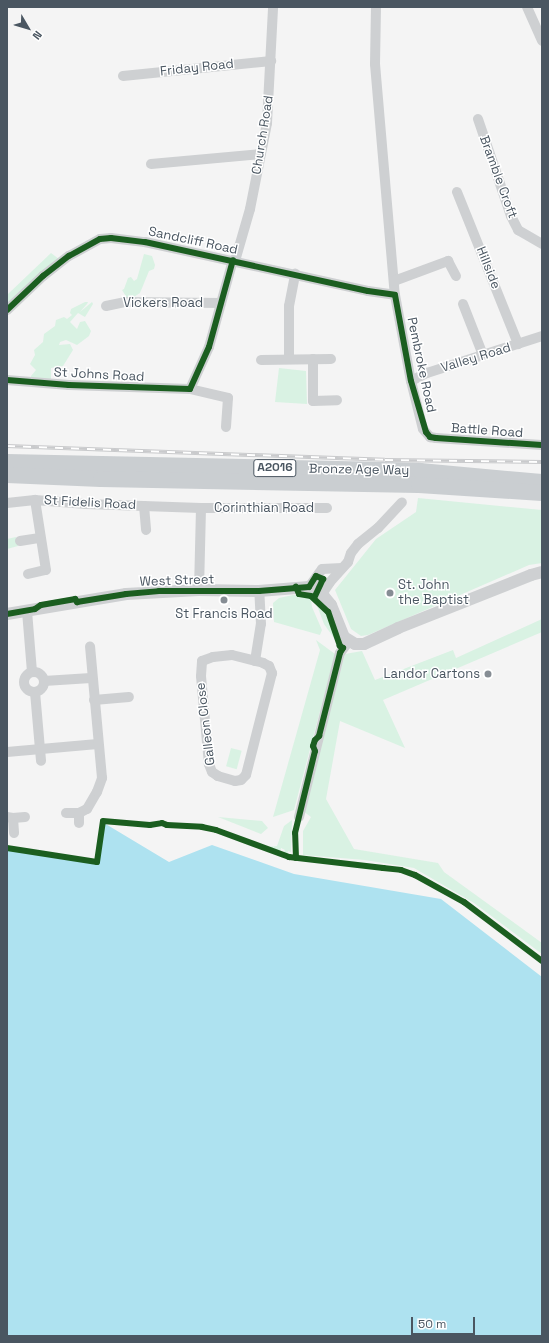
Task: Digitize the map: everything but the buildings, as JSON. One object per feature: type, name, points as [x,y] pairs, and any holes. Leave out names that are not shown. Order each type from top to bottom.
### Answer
[{"type":"main road","name":"Bronze Age Way","points":[[7,462],[420,471],[542,482]]},
{"type":"main road","name":"Bronze Age Way","points":[[7,475],[101,479],[419,485],[542,493]]},
{"type":"main road","points":[[515,492],[542,498]]},
{"type":"street","name":"Church Road","points":[[190,389],[209,347],[250,209],[267,123],[273,7]]},
{"type":"street","name":"Pembroke Road","points":[[376,7],[375,64],[395,295],[411,381],[424,429],[430,437]]},
{"type":"street","points":[[527,7],[542,41]]},
{"type":"street","name":"Friday Road","points":[[123,76],[271,61]]},
{"type":"street","name":"Bramble Croft","points":[[478,119],[511,216],[518,230],[542,244]]},
{"type":"street","points":[[151,164],[261,154]]},
{"type":"street","name":"Hillside","points":[[457,192],[518,344]]},
{"type":"street","name":"Sandcliff Road","points":[[7,310],[43,276],[69,256],[100,239],[112,238],[130,240],[234,260],[383,294],[395,295]]},
{"type":"street","points":[[394,281],[448,260],[456,276]]},
{"type":"street","points":[[289,359],[288,306],[295,274]]},
{"type":"street","name":"Vickers Road","points":[[106,306],[125,302],[221,303]]},
{"type":"street","points":[[463,304],[483,355]]},
{"type":"street","name":"Valley Road","points":[[411,381],[427,373],[542,336]]},
{"type":"street","points":[[313,359],[313,401],[337,400]]},
{"type":"street","points":[[261,360],[331,359]]},
{"type":"street","name":"St Johns Road","points":[[7,380],[69,385],[190,389],[228,398],[226,427]]},
{"type":"street","name":"Battle Road","points":[[430,437],[542,446]]},
{"type":"street","name":"St Fidelis Road","points":[[28,574],[46,570],[35,500]]},
{"type":"street","name":"St Fidelis Road","points":[[7,502],[35,500],[86,504],[201,508]]},
{"type":"street","points":[[322,594],[348,562],[351,553],[358,544],[378,528],[402,502]]},
{"type":"street","name":"St Fidelis Road","points":[[144,506],[146,530]]},
{"type":"street","points":[[199,590],[201,508]]},
{"type":"street","name":"Corinthian Road","points":[[201,508],[327,508]]},
{"type":"street","points":[[20,541],[40,538]]},
{"type":"street","points":[[342,568],[322,569],[309,587],[322,594],[331,605],[341,632],[349,641],[355,644],[364,644],[398,628],[542,572]]},
{"type":"street","name":"West Street","points":[[7,614],[126,594],[199,590],[258,591],[309,587]]},
{"type":"street","points":[[255,661],[261,624],[258,591]]},
{"type":"street","points":[[27,611],[32,672]]},
{"type":"street","points":[[299,817],[340,653],[349,641]]},
{"type":"street","points":[[66,813],[79,818],[87,809],[97,792],[102,778],[91,678],[90,647]]},
{"type":"street","name":"Galleon Close","points":[[232,655],[255,661],[269,666],[272,673],[272,679],[246,775],[241,780],[235,781],[218,776],[212,772],[200,666],[202,661],[213,657],[232,655]]},
{"type":"street","points":[[32,672],[39,673],[44,681],[42,687],[35,692],[29,691],[20,683],[27,674],[32,672]]},
{"type":"street","points":[[44,681],[91,678]]},
{"type":"street","points":[[35,692],[40,761]]},
{"type":"street","points":[[94,700],[129,697]]},
{"type":"street","points":[[7,752],[98,744]]},
{"type":"street","points":[[14,833],[10,818],[25,817]]},
{"type":"green space","points":[[51,253],[59,259],[7,306],[7,295]]},
{"type":"green space","points":[[144,254],[152,256],[155,265],[154,269],[149,271],[140,293],[132,298],[127,298],[122,290],[124,289],[128,278],[131,277],[134,281],[137,279]]},
{"type":"green space","points":[[88,302],[80,312],[92,302],[93,304],[85,317],[78,313],[70,322],[77,329],[80,322],[85,321],[91,331],[89,336],[77,345],[66,340],[60,342],[59,345],[70,344],[73,350],[63,366],[51,368],[51,380],[31,380],[31,376],[36,370],[30,364],[35,355],[34,350],[43,342],[44,334],[55,326],[56,320],[64,317],[67,319],[72,315],[70,313],[71,309]]},
{"type":"green space","points":[[279,368],[306,371],[307,404],[275,402]]},
{"type":"green space","points":[[418,498],[542,510],[542,563],[529,565],[368,635],[361,636],[351,629],[335,590],[376,539],[416,512]]},
{"type":"green space","points":[[16,537],[18,546],[7,549],[7,539]]},
{"type":"green space","points":[[293,595],[305,596],[311,599],[312,607],[322,630],[320,635],[274,622],[273,603],[279,598]]},
{"type":"green space","points":[[316,603],[325,611],[338,644],[324,624]]},
{"type":"green space","points":[[542,619],[542,632],[383,700],[405,748],[340,721],[326,799],[354,849],[438,863],[444,872],[542,943],[542,954],[474,903],[414,868],[365,860],[303,855],[303,831],[311,817],[303,811],[345,654],[362,651],[375,680],[453,650],[456,658]]},
{"type":"green space","points":[[316,640],[335,654],[294,810],[273,817],[320,650]]},
{"type":"green space","points":[[231,748],[242,751],[237,769],[226,766]]},
{"type":"green space","points":[[218,817],[262,821],[268,828],[261,834]]},
{"type":"green space","points":[[292,820],[291,852],[288,851],[287,855],[283,853],[285,850],[281,848],[280,852],[266,847],[277,846],[284,826]]},
{"type":"water","points":[[104,823],[169,862],[212,845],[294,874],[441,899],[542,977],[542,1336],[7,1336],[7,850],[98,863]]},
{"type":"railway","points":[[7,446],[385,460],[542,462]]},
{"type":"cycle path","points":[[7,310],[43,276],[69,256],[100,239],[111,238],[145,242],[368,291],[395,295],[411,381],[426,432],[430,437],[542,445]]},
{"type":"cycle path","points":[[7,380],[69,385],[190,389],[209,347],[233,260]]},
{"type":"cycle path","points":[[77,602],[126,594],[159,591],[259,591],[309,587],[316,576],[323,579],[314,598]]},
{"type":"cycle path","points":[[296,587],[299,594],[311,596],[328,612],[340,646],[343,648],[340,653],[319,736],[315,740],[313,746],[315,751],[295,833],[296,858]]},
{"type":"cycle path","points":[[7,614],[35,609],[41,605],[75,599],[77,602]]},
{"type":"cycle path","points":[[7,848],[97,862],[103,821],[150,825],[162,823],[167,825],[202,827],[216,830],[289,857],[401,870],[415,875],[464,902],[542,961]]},
{"type":"place","name":"St. John the Baptist","points":[[390,593]]},
{"type":"place","name":"St Francis Road","points":[[224,600]]},
{"type":"place","name":"Landor Cartons","points":[[488,674]]}]
